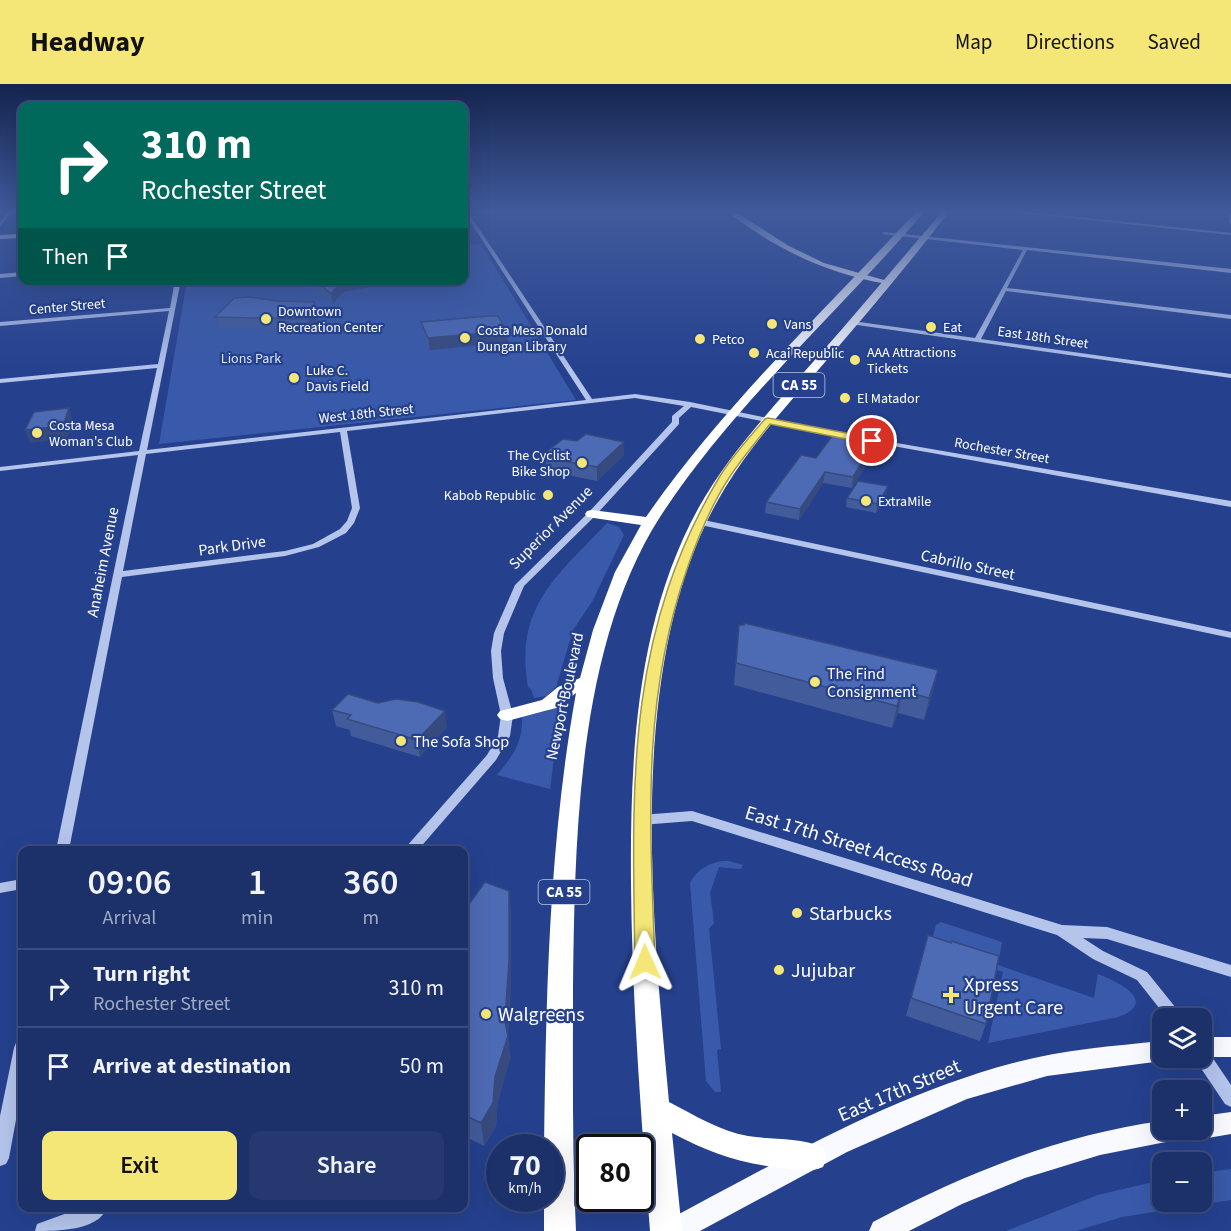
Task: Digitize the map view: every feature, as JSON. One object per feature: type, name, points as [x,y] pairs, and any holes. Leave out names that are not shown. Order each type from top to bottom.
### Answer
[{"type":"highway","name":"Newport Boulevard","points":[[560,1231],[558,1106],[569,806],[589,681],[614,594],[650,522],[704,448],[870,266]]},
{"type":"highway","name":"CA 55","points":[[666,1231],[645,962],[641,820],[644,745],[651,680],[670,596],[699,522],[726,475],[768,421],[901,266]]},
{"type":"highway","points":[[592,514],[650,522]]},
{"type":"highway","points":[[507,715],[549,704],[565,692],[589,681]]},
{"type":"highway","points":[[655,1110],[719,1142],[747,1150],[812,1157]]},
{"type":"main road","points":[[827,266],[889,280]]},
{"type":"main road","points":[[839,266],[860,275]]},
{"type":"main road","points":[[1212,1047],[1231,1047]]},
{"type":"main road","name":"East 17th Street","points":[[674,1231],[851,1136],[947,1095],[1013,1074],[1095,1057],[1152,1052]]},
{"type":"main road","points":[[1212,1126],[1231,1123]]},
{"type":"main road","points":[[882,1231],[972,1184],[1024,1164],[1087,1146],[1152,1134]]},
{"type":"street","points":[[501,266],[591,402]]},
{"type":"street","points":[[977,340],[1016,266]]},
{"type":"street","points":[[1182,266],[1231,271]]},
{"type":"street","points":[[0,276],[18,274]]},
{"type":"street","name":"Anaheim Avenue","points":[[63,846],[176,285]]},
{"type":"street","points":[[1003,289],[1231,317]]},
{"type":"street","name":"Center Street","points":[[0,324],[172,309]]},
{"type":"street","name":"East 18th Street","points":[[852,323],[1231,376]]},
{"type":"street","points":[[0,381],[160,366]]},
{"type":"street","name":"West 18th Street","points":[[0,469],[635,396],[734,413]]},
{"type":"street","name":"Superior Avenue","points":[[414,846],[492,757],[504,736],[507,715],[498,678],[496,651],[499,633],[520,585],[592,514],[676,423],[675,418],[690,404]]},
{"type":"street","name":"Rochester Street","points":[[734,413],[1231,504]]},
{"type":"street","name":"Park Drive","points":[[118,575],[287,552],[318,544],[345,530],[356,508],[343,429]]},
{"type":"street","name":"Cabrillo Street","points":[[699,522],[1231,634]]},
{"type":"street","name":"East 17th Street Access Road","points":[[641,820],[692,816],[1062,931],[1107,933],[1231,971]]},
{"type":"street","points":[[0,888],[18,885]]},
{"type":"street","name":"East 17th Street Access Road","points":[[1062,931],[1098,956],[1142,976],[1168,1008]]},
{"type":"street","points":[[0,1158],[18,1068]]},
{"type":"street","points":[[1210,1068],[1231,1099]]},
{"type":"street","points":[[44,1231],[91,1212]]},
{"type":"green space","name":"Lions Park","points":[[468,266],[494,266],[576,400],[159,444],[186,285],[468,285]]},
{"type":"green space","points":[[607,523],[619,527],[624,535],[593,600],[573,630],[556,687],[546,696],[534,698],[528,687],[525,659],[527,635],[534,614],[556,577]]},
{"type":"green space","points":[[564,702],[558,727],[550,789],[497,775],[516,748],[521,734],[522,717],[547,711]]},
{"type":"green space","points":[[729,861],[743,865],[741,869],[719,867],[710,893],[714,923],[709,929],[721,1049],[717,1050],[721,1092],[715,1092],[706,1081],[690,883],[706,866]]},
{"type":"green space","points":[[941,922],[1002,942],[998,965],[1094,998],[1098,974],[1124,987],[1135,999],[1135,1005],[1130,1011],[1118,1017],[988,1043],[1003,972],[930,947],[936,925]]},
{"type":"green space","points":[[1231,1169],[1231,1200],[1212,1203],[1212,1172]]},
{"type":"green space","points":[[1152,1182],[1152,1212],[1154,1212],[1122,1217],[1076,1231],[1006,1231],[1098,1195]]},
{"type":"building","points":[[321,285],[339,285],[331,294]]},
{"type":"building","points":[[249,297],[277,301],[314,302],[317,317],[308,319],[215,317],[234,298]]},
{"type":"building","points":[[498,316],[507,331],[428,338],[421,322]]},
{"type":"building","points":[[69,408],[63,426],[25,430],[34,412]]},
{"type":"building","points":[[836,431],[877,438],[853,477],[825,472],[800,509],[766,502],[801,455],[816,458]]},
{"type":"building","points":[[586,434],[624,442],[597,467],[557,460],[561,456],[545,453],[563,439],[577,441]]},
{"type":"building","points":[[858,481],[888,486],[878,504],[847,498]]},
{"type":"building","points":[[744,623],[938,670],[929,698],[902,691],[897,706],[736,663],[739,625],[744,625]]},
{"type":"building","points":[[348,694],[378,703],[396,699],[418,702],[445,711],[417,740],[347,719],[351,715],[332,710]]},
{"type":"building","name":"Walgreens","points":[[485,882],[509,891],[509,960],[505,1021],[508,1036],[495,1077],[493,1103],[481,1123],[468,1117],[468,905]]},
{"type":"building","name":"Xpress Urgent Care","points":[[928,935],[999,956],[986,1024],[911,998]]},
{"type":"place","name":"Downtown Recreation Center","points":[[266,319]]},
{"type":"place","name":"Vans","points":[[772,324]]},
{"type":"place","name":"Eat","points":[[931,327]]},
{"type":"place","name":"Costa Mesa Donald Dungan Library","points":[[465,338]]},
{"type":"place","name":"Petco","points":[[700,339]]},
{"type":"place","name":"Acai Republic","points":[[754,353]]},
{"type":"place","name":"AAA Attractions Tickets","points":[[855,360]]},
{"type":"place","name":"Luke C. Davis Field","points":[[294,378]]},
{"type":"place","name":"El Matador","points":[[845,398]]},
{"type":"place","name":"Costa Mesa Woman's Club","points":[[37,433]]},
{"type":"place","name":"The Cyclist Bike Shop","points":[[582,463]]},
{"type":"place","name":"Kabob Republic","points":[[548,495]]},
{"type":"place","name":"ExtraMile","points":[[866,501]]},
{"type":"place","name":"The Find Consignment","points":[[815,682]]},
{"type":"place","name":"The Sofa Shop","points":[[401,741]]},
{"type":"place","name":"Starbucks","points":[[797,913]]},
{"type":"place","name":"Jujubar","points":[[779,970]]},
{"type":"place","name":"Xpress Urgent Care","points":[[951,995]]},
{"type":"place","name":"Walgreens","points":[[486,1014]]},
{"type":"route","points":[[645,962],[641,820],[645,723],[665,612],[692,537],[726,475],[768,421],[872,441]]}]
